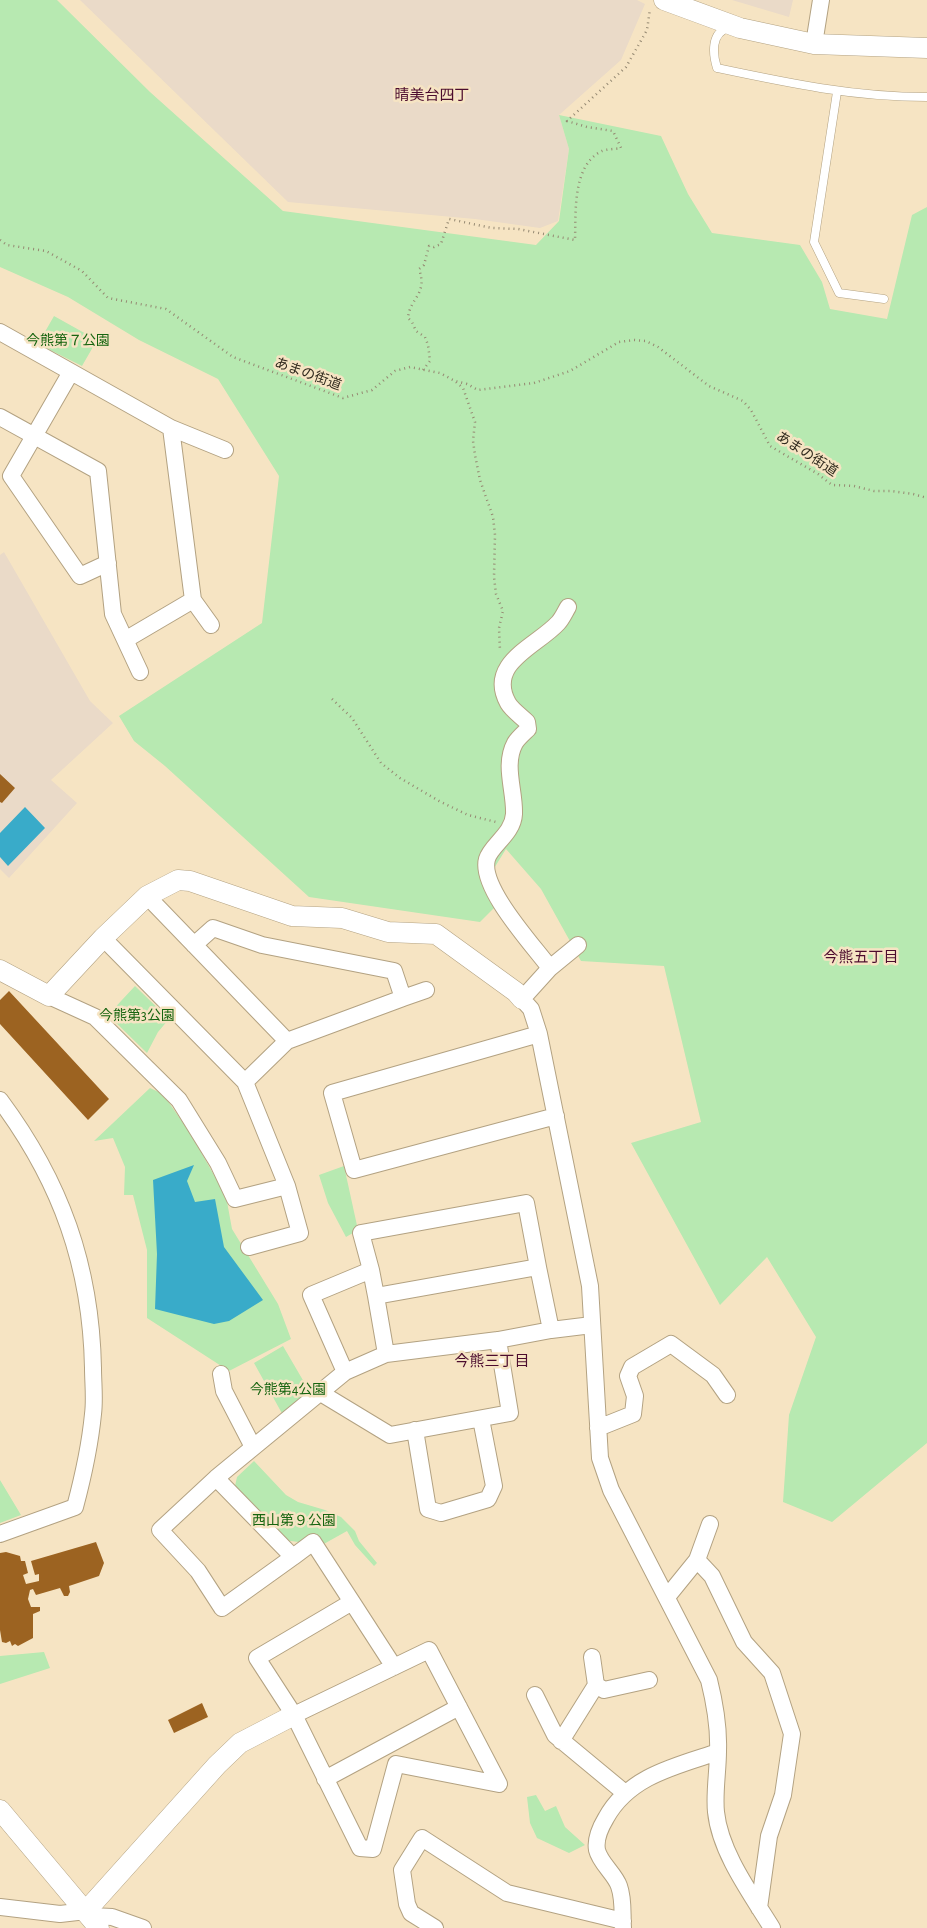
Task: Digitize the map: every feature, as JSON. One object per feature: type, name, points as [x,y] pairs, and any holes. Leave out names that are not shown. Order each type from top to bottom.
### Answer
[{"type":"street","points":[[814,44],[821,0]]},
{"type":"street","points":[[657,4],[740,28],[814,44],[927,48]]},
{"type":"street","points":[[0,332],[171,428],[225,450]]},
{"type":"street","points":[[72,372],[11,476],[80,576],[108,563]]},
{"type":"street","points":[[0,417],[98,471],[113,614],[140,672]]},
{"type":"street","points":[[171,428],[194,600],[210,625]]},
{"type":"street","points":[[125,640],[194,600]]},
{"type":"street","points":[[550,968],[494,895],[485,871],[487,857],[508,829],[514,817],[510,778],[511,754],[515,743],[528,728],[527,722],[509,704],[503,688],[506,668],[518,655],[558,624],[568,607]]},
{"type":"street","points":[[49,996],[147,896],[178,880],[190,881],[292,916],[342,918],[388,932],[436,934],[516,992],[530,1009],[538,1034],[556,1116],[590,1286],[600,1458],[612,1490],[709,1680],[716,1710],[718,1752],[716,1812],[722,1839],[772,1928]]},
{"type":"street","points":[[147,896],[287,1041]]},
{"type":"street","points":[[194,945],[213,928],[262,945],[394,971],[403,998]]},
{"type":"street","points":[[104,938],[245,1082],[287,1186],[300,1233],[249,1247]]},
{"type":"street","points":[[522,999],[550,968],[578,945]]},
{"type":"street","points":[[0,970],[49,996],[95,1017],[179,1100],[218,1163],[235,1199],[287,1186]]},
{"type":"street","points":[[245,1082],[287,1041],[426,990]]},
{"type":"street","points":[[538,1034],[332,1093],[354,1170],[556,1116]]},
{"type":"street","points":[[0,1100],[30,1143],[47,1176],[66,1216],[81,1265],[92,1343],[94,1413],[75,1507],[0,1534]]},
{"type":"street","points":[[386,1354],[371,1270],[361,1233],[526,1203],[551,1330]]},
{"type":"street","points":[[376,1296],[538,1267]]},
{"type":"street","points":[[346,1372],[311,1295],[371,1270]]},
{"type":"street","points":[[394,1667],[313,1542],[222,1608],[198,1571],[160,1530],[216,1478],[319,1392],[346,1372],[386,1354],[498,1340],[551,1330],[592,1325]]},
{"type":"street","points":[[319,1392],[390,1436],[510,1413],[498,1340]]},
{"type":"street","points":[[598,1428],[633,1414],[635,1396],[628,1376],[632,1367],[671,1344],[713,1374],[727,1395]]},
{"type":"street","points":[[221,1374],[224,1392],[254,1447]]},
{"type":"street","points":[[415,1430],[428,1509],[441,1513],[488,1499],[494,1486],[481,1419]]},
{"type":"street","points":[[216,1478],[293,1558]]},
{"type":"street","points":[[667,1597],[697,1560],[710,1524]]},
{"type":"street","points":[[697,1560],[712,1576],[744,1642],[772,1673],[792,1734],[783,1795],[769,1836],[760,1908]]},
{"type":"street","points":[[352,1602],[257,1658],[294,1714],[360,1848],[373,1849],[396,1764],[387,1747]]},
{"type":"street","points":[[92,1918],[217,1765],[240,1743],[294,1714],[429,1650],[499,1784],[396,1764]]},
{"type":"street","points":[[561,1741],[596,1685],[592,1657]]},
{"type":"street","points":[[596,1685],[604,1690],[650,1680]]},
{"type":"street","points":[[535,1695],[555,1735],[625,1792]]},
{"type":"street","points":[[325,1779],[460,1707]]},
{"type":"street","points":[[435,1928],[411,1912],[407,1904],[402,1870],[422,1838],[507,1893],[623,1924],[623,1905],[619,1885],[598,1852],[597,1840],[601,1826],[625,1792],[636,1784],[663,1770],[718,1752]]},
{"type":"street","points":[[1,1814],[92,1918]]},
{"type":"street","points":[[0,1907],[92,1918],[118,1919],[143,1928]]},
{"type":"lane","points":[[740,28],[725,28],[717,35],[713,52],[717,68],[837,92],[888,97],[927,97]]},
{"type":"lane","points":[[837,92],[814,242],[839,293],[884,299]]},
{"type":"path","points":[[423,370],[430,361],[428,345],[425,337],[416,331],[408,318],[408,312],[420,294],[422,283],[419,269],[424,265],[429,246],[434,247],[442,244],[449,219],[492,228],[518,229],[575,240],[576,197],[585,166],[602,151],[621,148],[613,131],[566,122],[626,67],[647,30],[657,4]]},
{"type":"path","name":"あまの街道","points":[[0,240],[7,246],[46,251],[82,271],[108,298],[166,308],[233,357],[343,398],[372,390],[395,371],[410,367],[440,373],[454,381],[467,384],[478,390],[534,383],[570,371],[619,342],[646,341],[658,347],[708,386],[743,401],[751,410],[770,446],[818,474],[832,485],[854,486],[874,491],[891,490],[927,498]]},
{"type":"path","points":[[454,381],[462,388],[475,422],[473,441],[475,455],[480,480],[493,517],[495,535],[494,577],[496,594],[503,611],[498,628],[500,648],[506,668]]},
{"type":"path","points":[[332,699],[352,718],[381,762],[400,778],[439,801],[468,815],[493,820],[508,829]]},
{"type":"shaded area","points":[[80,0],[637,0],[645,4],[621,60],[559,115],[569,149],[558,221],[540,228],[475,219],[288,202]]},
{"type":"shaded area","points":[[732,0],[793,0],[789,17]]},
{"type":"shaded area","points":[[4,552],[90,701],[113,723],[51,780],[77,803],[9,878],[0,869],[0,555]]},
{"type":"green space","points":[[0,0],[57,0],[150,92],[283,211],[536,245],[559,221],[569,149],[559,115],[661,136],[688,194],[712,233],[800,245],[822,282],[830,309],[887,319],[912,215],[927,207],[927,1443],[832,1522],[783,1502],[789,1415],[816,1337],[767,1257],[720,1305],[631,1143],[701,1122],[664,966],[581,961],[541,889],[506,849],[493,870],[499,903],[480,922],[309,897],[165,766],[134,741],[119,716],[262,623],[279,476],[218,379],[139,340],[68,297],[0,267]]},
{"type":"green space","name":"今熊第７公園","points":[[54,316],[97,340],[82,366],[38,344]]},
{"type":"green space","name":"今熊第3公園","points":[[135,986],[169,1019],[158,1032],[147,1053],[108,1015]]},
{"type":"green space","points":[[150,1088],[163,1094],[190,1133],[226,1196],[232,1229],[278,1304],[291,1339],[229,1371],[147,1318],[147,1250],[133,1195],[124,1195],[125,1167],[113,1138],[94,1141]]},
{"type":"green space","points":[[344,1166],[358,1230],[346,1237],[328,1203],[319,1175]]},
{"type":"green space","name":"今熊第4公園","points":[[283,1346],[311,1394],[284,1417],[254,1363]]},
{"type":"green space","name":"西山第９公園","points":[[254,1461],[286,1495],[298,1502],[341,1517],[355,1531],[359,1541],[377,1563],[374,1566],[355,1545],[347,1531],[322,1545],[283,1540],[235,1486],[237,1477]]},
{"type":"green space","points":[[0,1480],[21,1515],[0,1523]]},
{"type":"green space","points":[[44,1652],[50,1668],[0,1684],[0,1656]]},
{"type":"green space","points":[[536,1795],[545,1811],[556,1806],[565,1827],[585,1845],[569,1853],[537,1838],[530,1823],[527,1797]]},
{"type":"water","points":[[25,807],[45,828],[8,866],[0,857],[0,833]]},
{"type":"water","points":[[194,1165],[187,1181],[195,1202],[215,1199],[224,1247],[263,1300],[229,1321],[214,1324],[155,1309],[157,1254],[153,1180]]},
{"type":"building","points":[[0,774],[15,788],[2,803],[0,802]]},
{"type":"building","points":[[9,991],[109,1099],[88,1120],[0,1024],[0,1000]]},
{"type":"building","points":[[96,1542],[104,1563],[99,1576],[69,1586],[70,1592],[68,1596],[64,1596],[60,1588],[36,1595],[33,1589],[30,1590],[28,1599],[31,1607],[40,1607],[40,1611],[33,1614],[33,1638],[18,1646],[15,1644],[12,1646],[10,1641],[2,1642],[0,1630],[0,1553],[6,1552],[20,1556],[21,1561],[25,1561],[28,1573],[23,1575],[26,1584],[39,1581],[39,1574],[35,1575],[31,1561]]},
{"type":"building","points":[[202,1703],[208,1717],[174,1733],[168,1720]]},
{"type":"district","name":"晴美台四丁","points":[[432,95]]},
{"type":"district","name":"今熊五丁目","points":[[861,957]]},
{"type":"district","name":"今熊三丁目","points":[[492,1361]]}]
